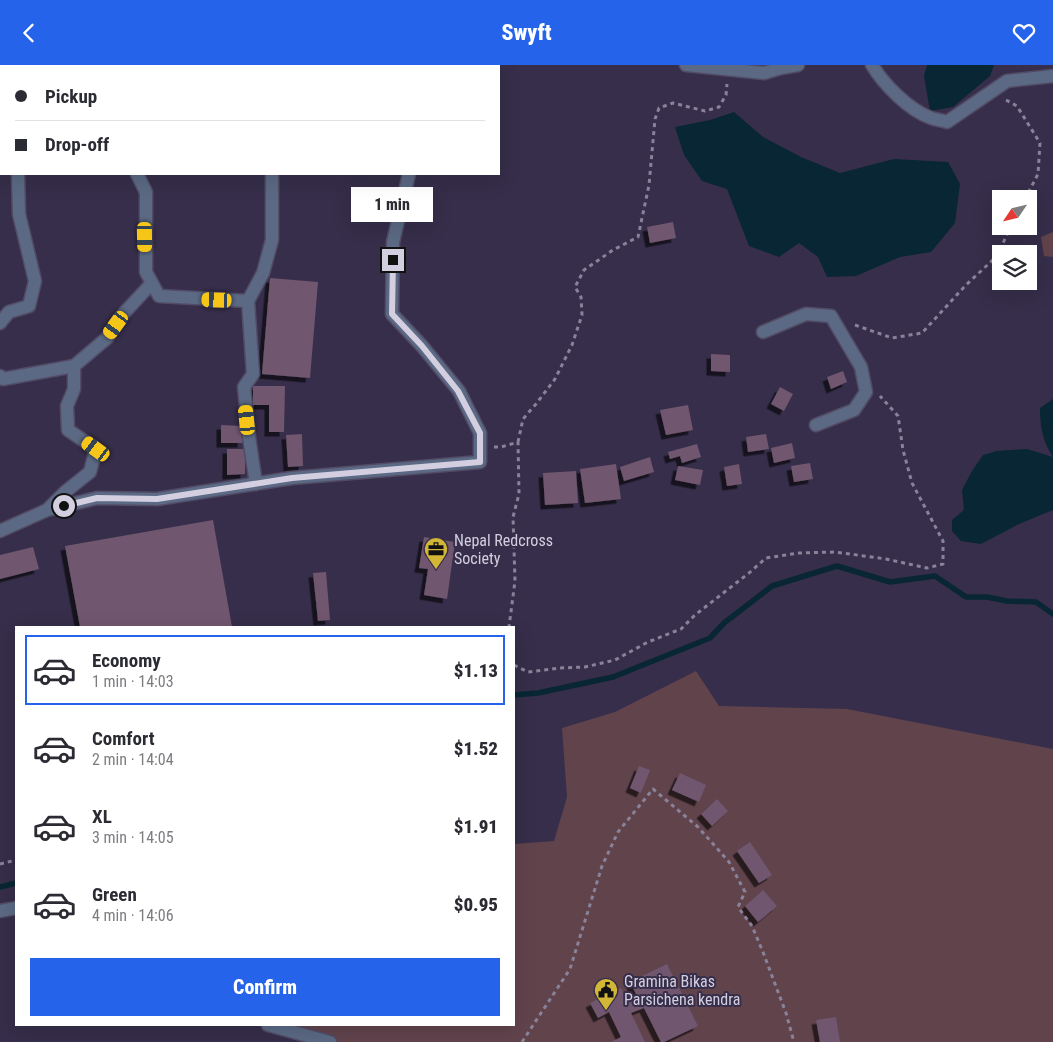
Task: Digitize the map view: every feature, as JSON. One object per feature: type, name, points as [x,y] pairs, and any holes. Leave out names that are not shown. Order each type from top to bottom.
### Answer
[{"type":"street","points":[[686,65],[764,73],[781,67],[798,65]]},
{"type":"street","points":[[872,65],[878,76],[900,99],[931,118],[947,121],[1007,81],[1053,76]]},
{"type":"street","points":[[0,323],[9,312],[29,306],[35,281],[19,214],[18,175]]},
{"type":"street","points":[[138,175],[146,192],[146,272],[159,296],[248,301]]},
{"type":"street","points":[[256,484],[244,387],[253,374],[248,301],[263,273],[272,241],[272,175]]},
{"type":"street","points":[[0,531],[47,509],[97,498],[157,499],[292,478],[480,462],[480,433],[458,391],[422,346],[392,314],[393,242],[408,175]]},
{"type":"street","points":[[0,376],[3,379],[74,366],[107,337],[124,313],[152,283]]},
{"type":"street","points":[[763,332],[806,314],[831,317],[860,367],[866,392],[854,410],[816,425]]},
{"type":"street","points":[[47,509],[90,472],[96,449],[68,430],[67,407],[74,389],[74,366]]},
{"type":"street","points":[[0,911],[15,908]]},
{"type":"street","points":[[272,1026],[330,1042]]},
{"type":"path","points":[[509,626],[515,581],[513,517],[519,494],[518,442],[523,419],[555,379],[572,345],[582,315],[581,297],[576,287],[584,270],[613,250],[638,237],[649,185],[654,147],[654,119],[659,108],[673,103],[705,111],[719,107],[726,95],[728,70]]},
{"type":"path","points":[[990,92],[1017,105],[1040,143],[1038,174],[1030,190]]},
{"type":"path","points":[[831,317],[892,338],[922,333],[996,255],[1006,235]]},
{"type":"path","points":[[515,666],[528,672],[560,667],[585,667],[614,660],[648,642],[681,629],[695,615],[766,558],[799,553],[835,552],[928,567],[943,564],[943,541],[912,483],[903,450],[898,416],[878,395],[866,392]]},
{"type":"path","points":[[480,433],[488,447],[501,447],[518,442]]},
{"type":"path","points":[[522,1042],[570,969],[602,866],[618,832],[653,789],[698,827],[729,862],[745,892],[738,907],[752,927],[763,952],[786,1013],[794,1042]]},
{"type":"path","points":[[0,864],[15,859]]},
{"type":"shaded area","points":[[1053,232],[1053,257],[1044,256],[1041,237]]},
{"type":"shaded area","points":[[696,671],[719,706],[847,709],[1053,749],[1053,1042],[323,1042],[263,1026],[515,1026],[515,844],[554,841],[567,797],[562,728],[615,712]]},
{"type":"water","points":[[927,65],[994,65],[990,76],[953,107],[930,111],[924,76]]},
{"type":"water","points":[[734,112],[763,137],[801,157],[840,173],[894,159],[948,162],[960,184],[955,223],[931,252],[900,257],[856,276],[827,277],[818,257],[799,243],[779,257],[749,246],[727,189],[702,181],[684,155],[675,127],[710,120]]},
{"type":"water","points":[[1053,399],[1053,457],[1043,434],[1040,408]]},
{"type":"water","points":[[1027,449],[1053,457],[1053,510],[1019,524],[981,544],[961,541],[952,531],[952,520],[964,510],[962,490],[983,455],[997,451]]},
{"type":"building","points":[[673,222],[676,238],[650,243],[647,227]]},
{"type":"building","points":[[270,278],[318,282],[310,378],[262,374]]},
{"type":"building","points":[[711,354],[730,355],[730,372],[711,371]]},
{"type":"building","points":[[843,371],[847,382],[831,389],[827,377]]},
{"type":"building","points":[[253,386],[285,386],[284,432],[269,432],[269,405],[253,405]]},
{"type":"building","points":[[780,387],[793,394],[784,411],[771,404]]},
{"type":"building","points":[[688,405],[693,430],[666,435],[660,410]]},
{"type":"building","points":[[221,425],[242,426],[242,443],[221,443]]},
{"type":"building","points":[[302,434],[303,466],[288,467],[286,435]]},
{"type":"building","points":[[766,434],[769,449],[748,452],[746,437]]},
{"type":"building","points":[[792,443],[795,458],[774,463],[771,448]]},
{"type":"building","points":[[697,444],[701,457],[682,463],[680,456],[670,459],[668,452]]},
{"type":"building","points":[[227,449],[245,449],[245,474],[227,475]]},
{"type":"building","points":[[650,457],[654,472],[624,481],[620,467]]},
{"type":"building","points":[[810,463],[813,479],[794,482],[791,466]]},
{"type":"building","points":[[616,464],[621,499],[585,503],[580,469]]},
{"type":"building","points":[[739,464],[742,484],[727,486],[724,467]]},
{"type":"building","points":[[678,466],[703,470],[700,485],[675,480]]},
{"type":"building","points":[[576,471],[578,503],[545,505],[543,473]]},
{"type":"building","points":[[213,520],[232,626],[80,626],[65,546]]},
{"type":"building","points":[[424,537],[455,542],[447,599],[424,595],[428,569],[419,568]]},
{"type":"building","points":[[33,547],[39,569],[0,579],[0,555]]},
{"type":"building","points":[[326,572],[330,620],[318,621],[313,573]]},
{"type":"building","points":[[639,766],[650,770],[641,793],[630,788]]},
{"type":"building","points":[[680,773],[706,785],[699,802],[672,790]]},
{"type":"building","points":[[717,799],[728,811],[712,826],[701,814]]},
{"type":"building","points":[[750,842],[772,875],[759,883],[737,851]]},
{"type":"building","points":[[763,890],[777,906],[758,922],[745,906]]},
{"type":"building","points":[[667,964],[698,1026],[661,1042],[644,1008],[631,1013],[645,1042],[611,1042],[621,1037],[609,1012],[598,1018],[590,1003],[621,988],[628,1002],[638,998],[630,982]]},
{"type":"building","points":[[836,1017],[840,1042],[820,1042],[816,1020]]},
{"type":"waterway","points":[[515,695],[538,693],[613,677],[710,638],[724,623],[772,586],[837,566],[890,582],[935,576],[966,597],[1036,602],[1053,614]]},
{"type":"waterway","points":[[0,887],[15,883]]},
{"type":"place","name":"Nepal Redcross Society","points":[[436,570]]},
{"type":"place","name":"Gramina Bikas Parsichena kendra","points":[[606,1011]]},
{"type":"route","points":[[64,506],[97,498],[157,499],[292,478],[480,462],[480,433],[458,391],[422,346],[392,314],[393,260]]}]
